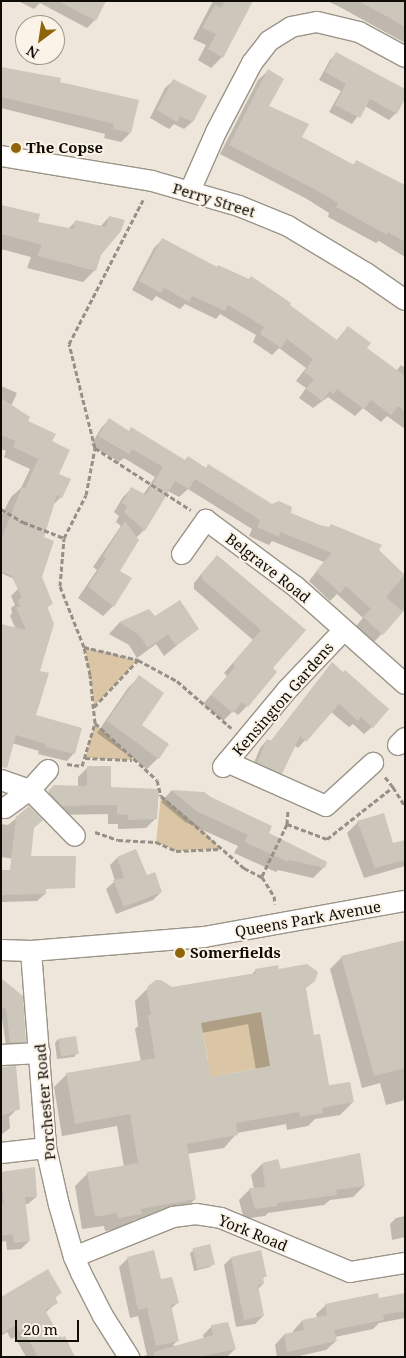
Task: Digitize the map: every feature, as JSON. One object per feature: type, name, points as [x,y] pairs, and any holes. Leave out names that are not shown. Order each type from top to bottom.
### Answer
[{"type":"street","points":[[190,191],[216,132],[252,63],[268,41],[291,28],[318,22],[359,32],[405,57]]},
{"type":"street","name":"Perry Street","points":[[1,156],[152,181],[239,206],[288,226],[366,273],[405,300]]},
{"type":"street","points":[[182,554],[206,520]]},
{"type":"street","name":"Belgrave Road","points":[[206,520],[295,586],[343,631],[405,684]]},
{"type":"street","name":"Kensington Gardens","points":[[289,790],[225,764],[286,691],[343,631]]},
{"type":"street","points":[[289,790],[326,806],[373,763]]},
{"type":"street","points":[[5,808],[30,790],[48,770]]},
{"type":"street","points":[[1,780],[30,790],[75,836]]},
{"type":"street","name":"Queens Park Avenue","points":[[1,950],[31,951],[204,937],[405,901]]},
{"type":"street","name":"Porchester Road","points":[[31,951],[46,1148],[74,1257],[103,1316],[129,1357]]},
{"type":"street","points":[[1,1055],[40,1053]]},
{"type":"street","points":[[1,1153],[46,1148]]},
{"type":"street","name":"York Road","points":[[74,1257],[172,1217],[196,1214],[221,1218],[350,1272],[405,1263]]},
{"type":"path","points":[[48,770],[53,763],[82,766],[94,723],[94,707],[84,647],[60,586],[64,538],[86,495],[95,448],[69,344],[152,181]]},
{"type":"path","points":[[95,448],[206,520]]},
{"type":"path","points":[[1,509],[23,522],[64,538]]},
{"type":"path","points":[[84,647],[138,660],[177,681],[221,717],[245,741]]},
{"type":"path","points":[[94,707],[138,660]]},
{"type":"path","points":[[94,723],[157,780],[161,796],[204,831],[221,849],[244,868],[262,876],[274,896],[278,925]]},
{"type":"path","points":[[85,758],[133,760]]},
{"type":"path","points":[[287,824],[327,839],[393,787],[405,806]]},
{"type":"path","points":[[262,876],[287,824],[289,790]]},
{"type":"path","points":[[75,836],[94,832],[118,840],[156,842],[176,851],[221,849]]},
{"type":"shaded area","points":[[84,647],[138,660],[94,707],[90,675]]},
{"type":"shaded area","points":[[95,723],[119,746],[133,760],[85,758]]},
{"type":"shaded area","points":[[161,796],[204,831],[221,849],[176,851],[156,842]]},
{"type":"shaded area","points":[[259,1002],[268,1050],[275,1065],[221,1075],[223,1087],[174,1096],[208,1059],[199,1012]]},
{"type":"building","points":[[58,1],[106,1],[96,21]]},
{"type":"building","points":[[225,1],[253,1],[223,58],[208,49],[216,34],[202,28],[215,5],[221,8]]},
{"type":"building","points":[[358,1],[405,1],[405,27],[386,16]]},
{"type":"building","points":[[336,52],[405,89],[405,99],[397,114],[370,99],[360,118],[335,105],[346,84],[325,72]]},
{"type":"building","points":[[1,67],[61,78],[60,82],[139,100],[131,133],[113,129],[114,124],[1,97]]},
{"type":"building","points":[[268,69],[284,79],[269,106],[309,124],[302,137],[354,165],[356,160],[405,185],[405,242],[388,232],[387,235],[336,207],[338,203],[316,190],[229,145]]},
{"type":"building","points":[[173,79],[207,96],[193,122],[180,116],[177,122],[157,110]]},
{"type":"building","points":[[1,205],[40,214],[38,222],[74,229],[75,220],[106,227],[109,216],[125,220],[121,231],[101,255],[96,271],[37,256],[42,245],[1,234]]},
{"type":"building","points":[[162,238],[217,267],[218,265],[249,279],[251,276],[291,303],[290,305],[337,340],[348,326],[371,343],[367,348],[405,376],[405,411],[398,406],[391,415],[371,400],[364,409],[337,389],[333,394],[330,391],[322,401],[306,389],[314,379],[304,372],[313,359],[287,339],[281,348],[260,334],[264,327],[228,305],[225,311],[192,296],[189,302],[164,288],[161,293],[139,281]]},
{"type":"building","points":[[1,398],[30,417],[28,421],[56,434],[52,441],[70,450],[59,474],[71,479],[62,498],[57,495],[44,537],[54,541],[42,577],[53,604],[47,606],[54,624],[40,671],[49,673],[36,715],[82,728],[75,754],[45,747],[46,744],[16,735],[7,768],[1,767],[1,624],[26,630],[16,607],[20,607],[18,600],[22,598],[11,575],[1,572],[1,540],[22,487],[25,489],[38,459],[13,447],[15,441],[1,435]]},
{"type":"building","points":[[109,418],[129,431],[131,427],[185,460],[188,456],[206,468],[208,464],[272,504],[279,501],[292,507],[291,513],[320,525],[329,527],[331,524],[382,545],[379,550],[405,575],[386,597],[403,612],[383,635],[363,617],[371,609],[346,586],[340,593],[316,571],[332,553],[280,532],[279,537],[257,527],[260,520],[195,479],[189,489],[175,481],[145,531],[124,512],[127,506],[122,503],[131,487],[146,495],[163,467],[132,449],[129,454],[98,436]]},
{"type":"building","points":[[125,521],[139,540],[120,571],[132,578],[114,607],[88,587],[106,558],[103,556]]},
{"type":"building","points":[[217,555],[306,630],[273,668],[277,672],[248,707],[242,702],[233,713],[211,695],[235,667],[233,663],[261,630],[202,579],[202,573]]},
{"type":"building","points":[[180,600],[199,629],[176,646],[168,634],[148,648],[139,635],[119,622],[149,609],[155,616]]},
{"type":"building","points":[[332,662],[343,672],[345,670],[389,709],[373,728],[361,717],[358,721],[339,704],[306,742],[300,736],[282,774],[257,763],[267,739],[271,741]]},
{"type":"building","points":[[139,675],[164,693],[142,725],[169,744],[159,759],[107,721]]},
{"type":"building","points":[[87,766],[111,766],[111,787],[159,789],[157,819],[128,820],[128,815],[117,814],[117,805],[62,806],[48,791],[54,785],[87,786]]},
{"type":"building","points":[[171,790],[204,792],[272,826],[269,833],[327,862],[325,868],[289,860],[288,862],[244,842],[248,835],[196,811]]},
{"type":"building","points":[[29,806],[43,820],[34,828],[31,856],[76,856],[75,888],[46,889],[46,894],[1,895],[1,870],[10,870],[16,817]]},
{"type":"building","points":[[384,813],[393,843],[405,840],[405,860],[375,868],[357,821]]},
{"type":"building","points":[[136,849],[147,875],[155,872],[162,892],[124,907],[113,880],[124,878],[117,857]]},
{"type":"building","points":[[405,940],[405,1068],[374,1076],[341,956]]},
{"type":"building","points":[[307,964],[318,972],[315,981],[306,988],[314,1035],[320,1034],[329,1085],[350,1082],[354,1102],[322,1108],[323,1113],[300,1117],[299,1112],[236,1123],[238,1135],[187,1144],[196,1199],[141,1209],[142,1214],[118,1218],[117,1213],[95,1217],[87,1172],[138,1163],[130,1114],[75,1124],[66,1073],[155,1058],[148,1015],[151,1015],[147,992],[148,986],[156,980],[161,980],[172,987],[256,973],[255,969],[278,965],[279,969]],"holes":[[[261,1012],[270,1066],[211,1077],[201,1023]]]},
{"type":"building","points":[[1,978],[23,996],[26,1042],[10,1042],[6,1009],[1,1006]]},
{"type":"building","points":[[76,1036],[79,1054],[61,1057],[58,1039]]},
{"type":"building","points":[[16,1066],[20,1109],[1,1116],[1,1067]]},
{"type":"building","points":[[360,1153],[365,1186],[336,1190],[337,1195],[277,1203],[277,1206],[255,1209],[249,1188],[265,1187],[262,1163],[278,1159],[281,1169]]},
{"type":"building","points":[[35,1167],[37,1197],[25,1197],[30,1241],[14,1243],[13,1234],[1,1236],[1,1204],[4,1204],[1,1172]]},
{"type":"building","points":[[210,1244],[215,1264],[198,1269],[193,1248]]},
{"type":"building","points":[[154,1250],[161,1279],[172,1277],[179,1303],[171,1305],[179,1341],[156,1346],[147,1308],[138,1310],[127,1257]]},
{"type":"building","points":[[261,1250],[267,1277],[263,1277],[264,1284],[258,1285],[264,1316],[244,1320],[231,1257]]},
{"type":"building","points":[[48,1269],[62,1293],[55,1297],[58,1303],[45,1310],[61,1338],[65,1336],[75,1357],[38,1357],[23,1330],[20,1332],[16,1325],[1,1334],[1,1297]]},
{"type":"building","points":[[378,1293],[379,1298],[405,1293],[405,1311],[383,1315],[384,1320],[334,1330],[337,1341],[287,1352],[284,1334],[304,1330],[302,1320],[327,1315],[325,1304]]},
{"type":"building","points":[[228,1322],[236,1349],[199,1357],[154,1357],[154,1352],[213,1335],[211,1325]]},
{"type":"place","name":"The Copse","points":[[16,148]]},
{"type":"place","name":"Somerfields","points":[[180,953]]}]
